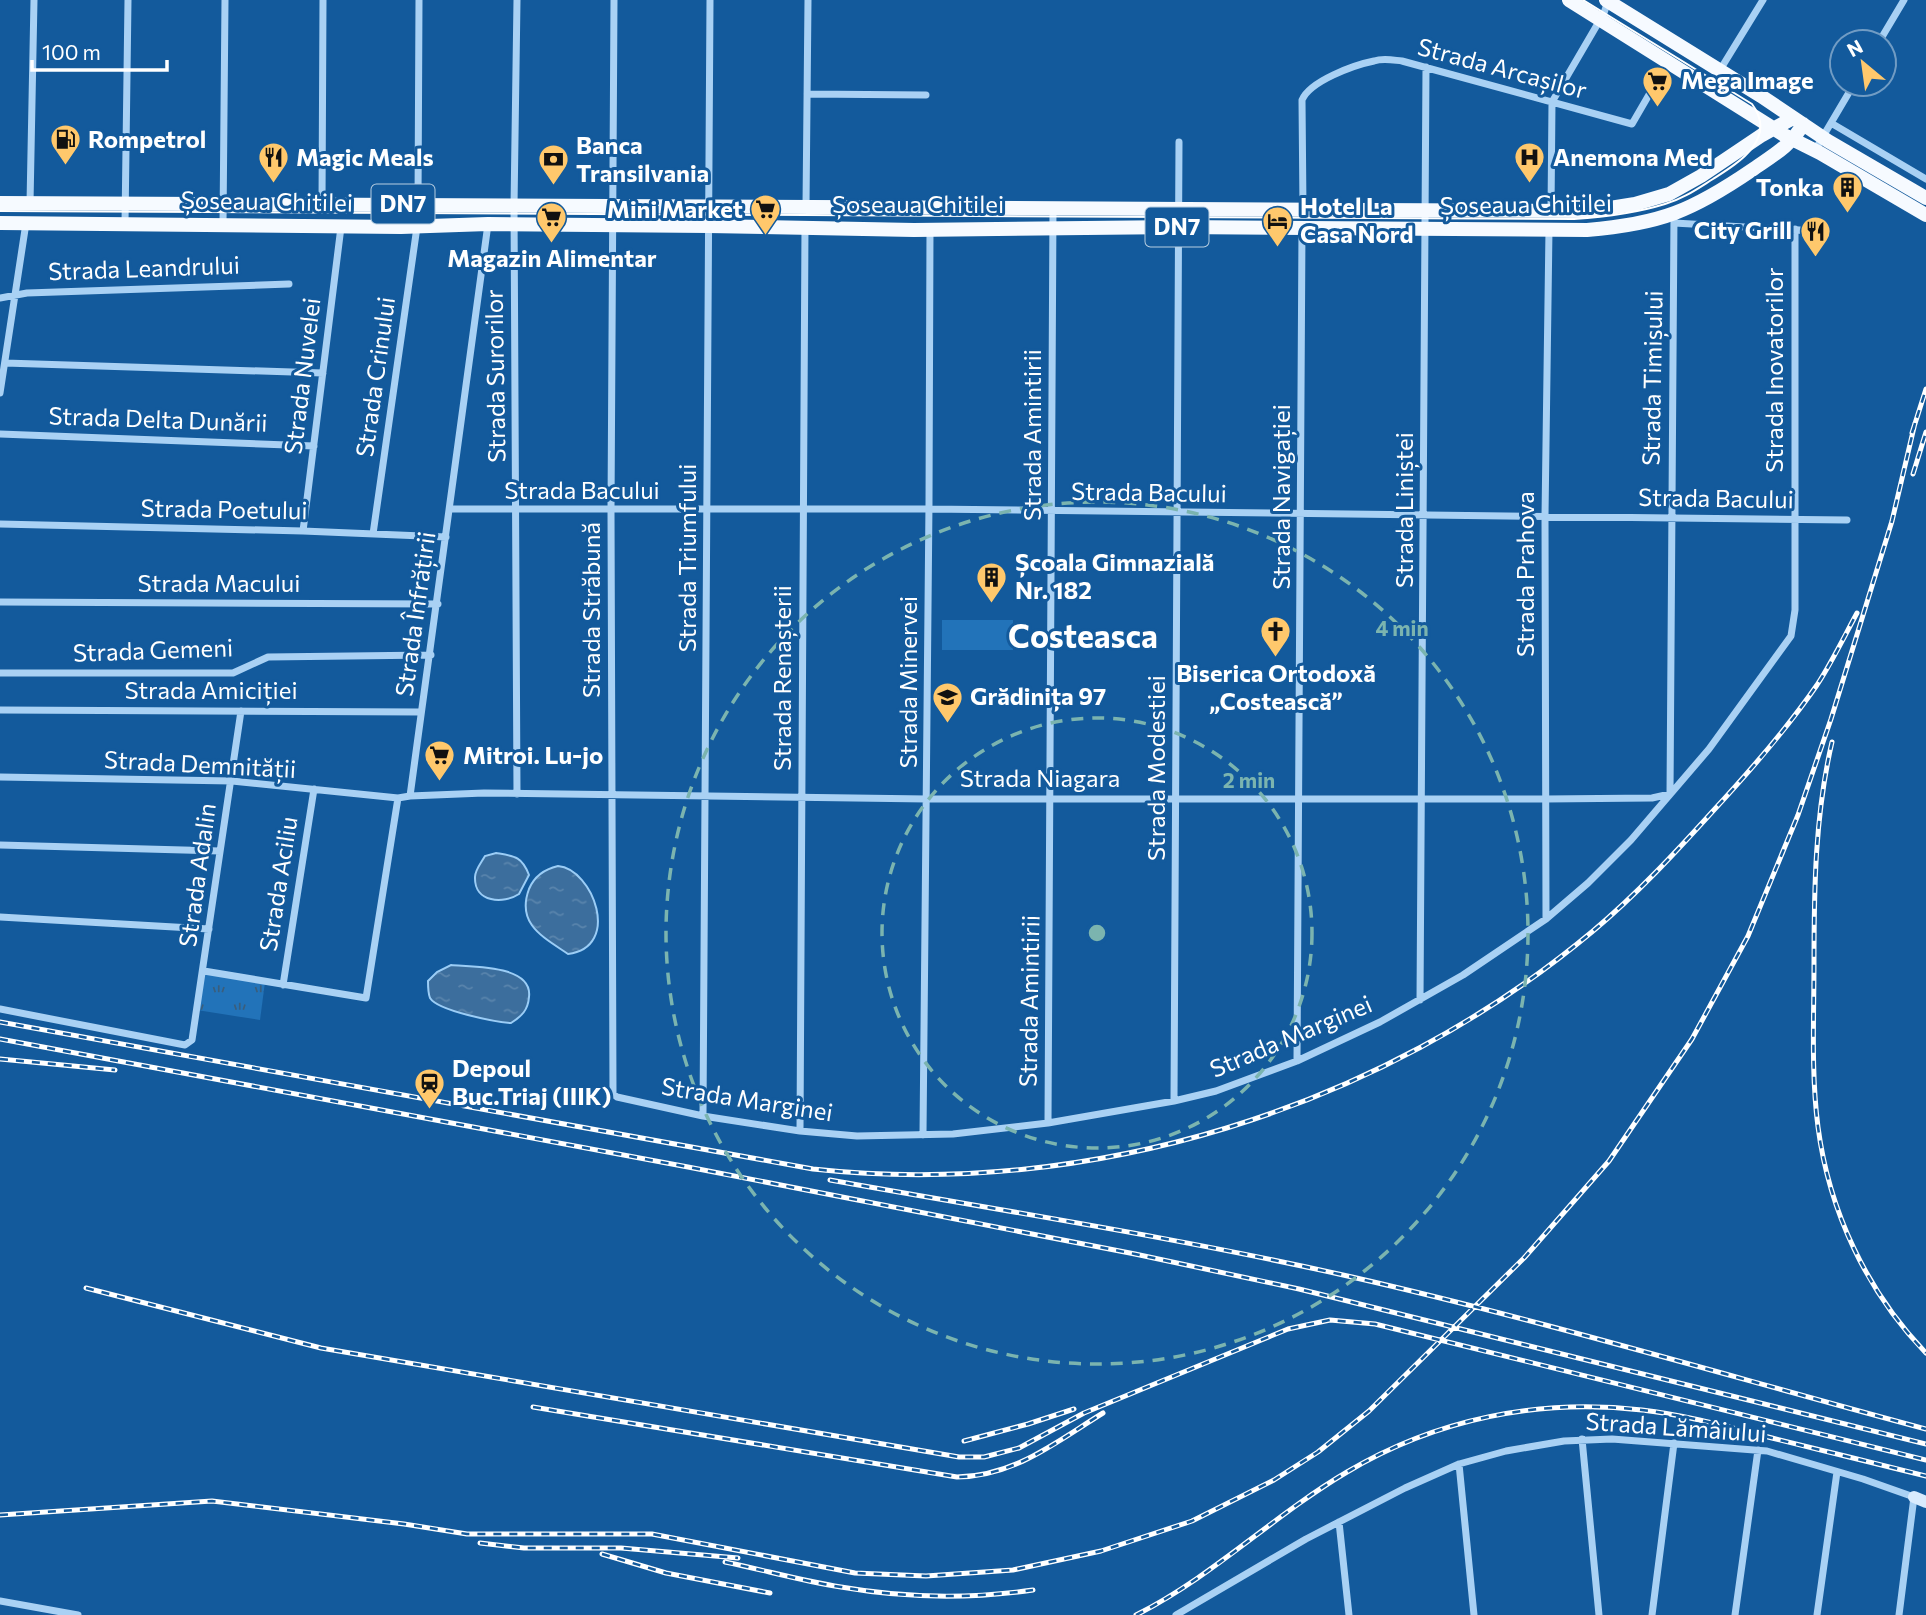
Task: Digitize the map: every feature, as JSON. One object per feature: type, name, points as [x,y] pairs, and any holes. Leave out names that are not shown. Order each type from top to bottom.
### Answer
[{"type":"main road","points":[[1569,0],[1794,140],[1819,144],[1926,198]]},
{"type":"main road","points":[[1607,0],[1798,121],[1819,144],[1926,215]]},
{"type":"main road","name":"Șoseaua Chitilei","points":[[0,203],[514,206],[612,216],[708,226],[929,229],[1609,228],[1674,219],[1713,196],[1794,140],[1798,121],[1774,128],[1692,182],[1656,199],[1606,209],[1551,212],[708,207],[612,216],[514,224],[341,226],[0,223]]},
{"type":"street","points":[[30,203],[34,0]]},
{"type":"street","points":[[125,223],[128,0]]},
{"type":"street","points":[[223,224],[225,0]]},
{"type":"street","points":[[321,204],[323,0]]},
{"type":"street","points":[[418,204],[419,0]]},
{"type":"street","name":"Strada Surorilor","points":[[517,0],[514,206],[517,794]]},
{"type":"street","name":"Strada Străbună","points":[[614,0],[611,510],[614,1094]]},
{"type":"street","name":"Strada Triumfului","points":[[703,1116],[710,0]]},
{"type":"street","points":[[806,207],[808,0]]},
{"type":"street","points":[[1551,212],[1552,102],[1600,19],[1607,0]]},
{"type":"street","points":[[1720,70],[1763,0]]},
{"type":"street","points":[[1887,28],[1904,0]]},
{"type":"street","name":"Strada Arcașilor","points":[[1303,209],[1302,100],[1308,90],[1323,81],[1374,61],[1402,61],[1632,124],[1668,62]]},
{"type":"street","points":[[1425,211],[1426,67]]},
{"type":"street","points":[[807,94],[926,95]]},
{"type":"street","points":[[1819,144],[1846,98]]},
{"type":"street","points":[[1831,123],[1926,179]]},
{"type":"street","name":"Strada Modestiei","points":[[1174,1101],[1179,142]]},
{"type":"street","name":"Strada Amintirii","points":[[1048,1123],[1053,209]]},
{"type":"street","name":"Strada Liniștei","points":[[1420,1000],[1425,211]]},
{"type":"street","name":"Șoseaua Chitilei","points":[[1674,219],[1817,231]]},
{"type":"street","name":"Strada Timișului","points":[[1670,794],[1674,219]]},
{"type":"street","points":[[0,393],[26,222]]},
{"type":"street","name":"Strada Înfrățirii","points":[[410,796],[488,224]]},
{"type":"street","name":"Strada Nuvelei","points":[[303,531],[341,226]]},
{"type":"street","name":"Strada Crinului","points":[[373,534],[417,226]]},
{"type":"street","name":"Strada Renașterii","points":[[800,1130],[805,226]]},
{"type":"street","name":"Strada Navigației","points":[[1297,1061],[1302,228]]},
{"type":"street","name":"Strada Minervei","points":[[923,1135],[929,229]]},
{"type":"street","name":"Strada Inovatorilor","points":[[1791,636],[1796,610],[1795,229]]},
{"type":"street","name":"Strada Prahova","points":[[1546,919],[1545,516],[1549,230]]},
{"type":"street","name":"Strada Leandrului","points":[[0,298],[27,293],[289,284]]},
{"type":"street","points":[[5,363],[323,373]]},
{"type":"street","name":"Strada Delta Dunării","points":[[0,434],[314,446]]},
{"type":"street","name":"Strada Bacului","points":[[450,509],[929,509],[1847,520]]},
{"type":"street","name":"Strada Poetului","points":[[0,524],[446,537]]},
{"type":"street","name":"Strada Macului","points":[[0,602],[438,604]]},
{"type":"street","name":"Strada Marginei","points":[[614,1094],[617,1097],[703,1116],[800,1130],[857,1136],[923,1135],[984,1132],[1174,1101],[1216,1090],[1297,1061],[1370,1027],[1484,961],[1546,919],[1588,883],[1628,844],[1709,749],[1791,636]]},
{"type":"street","name":"Strada Gemeni","points":[[0,673],[233,673],[268,657],[430,655]]},
{"type":"street","name":"Strada Amiciției","points":[[0,710],[421,712]]},
{"type":"street","name":"Strada Adalin","points":[[0,1009],[189,1044],[192,1040],[204,971],[242,710]]},
{"type":"street","name":"Strada Demnității","points":[[0,777],[232,781],[398,798]]},
{"type":"street","name":"Strada Aciliu","points":[[283,985],[313,789]]},
{"type":"street","name":"Strada Niagara","points":[[410,796],[517,794],[927,799],[1546,799],[1652,798],[1670,794]]},
{"type":"street","points":[[204,971],[366,998],[398,798],[410,796]]},
{"type":"street","points":[[0,845],[220,851]]},
{"type":"street","points":[[0,916],[209,929]]},
{"type":"street","points":[[1583,1438],[1599,1615]]},
{"type":"street","name":"Strada Lămâiului","points":[[1176,1615],[1339,1522],[1459,1464],[1506,1451],[1583,1438],[1758,1450],[1920,1499]]},
{"type":"street","points":[[1652,1615],[1674,1443]]},
{"type":"street","points":[[1735,1615],[1758,1450]]},
{"type":"street","points":[[1459,1464],[1474,1615]]},
{"type":"street","points":[[1817,1615],[1837,1472]]},
{"type":"street","points":[[1899,1615],[1920,1499]]},
{"type":"street","points":[[1339,1522],[1349,1615]]},
{"type":"street","points":[[0,1601],[78,1615]]},
{"type":"green space","points":[[942,620],[1013,620],[1013,650],[942,650]]},
{"type":"green space","points":[[204,971],[265,982],[260,1020],[197,1010]]},
{"type":"water","points":[[496,853],[517,858],[529,875],[519,894],[513,897],[491,899],[479,892],[476,886],[475,874],[480,864],[485,856]]},
{"type":"water","points":[[558,866],[571,870],[591,893],[598,924],[594,938],[585,948],[568,954],[534,928],[526,912],[529,889],[534,881],[544,871]]},
{"type":"water","points":[[451,965],[512,973],[528,987],[526,1009],[511,1023],[468,1015],[435,1003],[429,996],[428,981],[437,972]]},
{"type":"tram line","points":[[0,211],[1574,219],[1608,216],[1672,202],[1723,173],[1752,149],[1760,128],[1759,117],[1752,104],[1583,0]]},
{"type":"railway","points":[[1912,433],[1926,389]]},
{"type":"railway","points":[[0,1515],[212,1501],[467,1534],[652,1534],[855,1573],[926,1576],[1013,1570],[1101,1551],[1192,1521],[1274,1480],[1318,1452],[1369,1411],[1524,1258],[1609,1161],[1692,1039],[1748,936],[1798,815],[1831,719],[1892,521],[1915,423]]},
{"type":"railway","points":[[1913,474],[1926,432]]},
{"type":"railway","points":[[0,1022],[813,1169],[917,1175],[1021,1170],[1125,1154],[1227,1128],[1325,1092],[1420,1048],[1510,994],[1609,917],[1655,873],[1727,796],[1805,702],[1828,667],[1857,613]]},
{"type":"railway","points":[[1832,742],[1822,797],[1815,880],[1813,1045],[1818,1127],[1831,1189],[1854,1249],[1886,1304],[1926,1353]]},
{"type":"railway","points":[[0,1039],[688,1167],[1135,1254],[1299,1289],[1926,1444]]},
{"type":"railway","points":[[0,1059],[115,1070]]},
{"type":"railway","points":[[830,1180],[1157,1237],[1352,1277],[1568,1331],[1926,1429]]},
{"type":"railway","points":[[86,1288],[321,1348],[959,1457],[984,1457],[1019,1448],[1084,1413],[1288,1329],[1330,1320],[1375,1324],[1926,1460]]},
{"type":"railway","points":[[533,1407],[957,1477],[998,1471],[1016,1464],[1034,1456],[1103,1413]]},
{"type":"railway","points":[[1136,1615],[1191,1583],[1320,1489],[1381,1454],[1452,1426],[1527,1410],[1603,1407],[1658,1412],[1926,1476]]},
{"type":"railway","points":[[964,1441],[1074,1409]]},
{"type":"railway","points":[[480,1543],[524,1548],[621,1548],[738,1558]]},
{"type":"railway","points":[[602,1554],[666,1573],[770,1593]]},
{"type":"railway","points":[[725,1562],[865,1591],[961,1596],[1033,1590]]},
{"type":"place","name":"Mega Image","points":[[1658,108]]},
{"type":"place","name":"Rompetrol","points":[[65,167]]},
{"type":"place","name":"Magic Meals","points":[[273,185]]},
{"type":"place","name":"Anemona Med","points":[[1530,185]]},
{"type":"place","name":"Banca Transilvania","points":[[553,187]]},
{"type":"place","name":"Tonka","points":[[1847,215]]},
{"type":"place","name":"Mini Market","points":[[766,237]]},
{"type":"place","name":"Magazin Alimentar","points":[[552,244]]},
{"type":"place","name":"Hotel La Casa Nord","points":[[1277,248]]},
{"type":"place","name":"City Grill","points":[[1815,258]]},
{"type":"place","name":"Școala Gimnazială Nr. 182","points":[[992,604]]},
{"type":"place","name":"Biserica Ortodoxă „Costească”","points":[[1276,659]]},
{"type":"place","name":"Grădinița 97","points":[[947,724]]},
{"type":"place","name":"Mitroi. Lu-jo","points":[[440,783]]},
{"type":"place","name":"Depoul Buc.Triaj (IIIK)","points":[[429,1110]]},
{"type":"district","name":"Costeasca","points":[[1083,637]]}]
